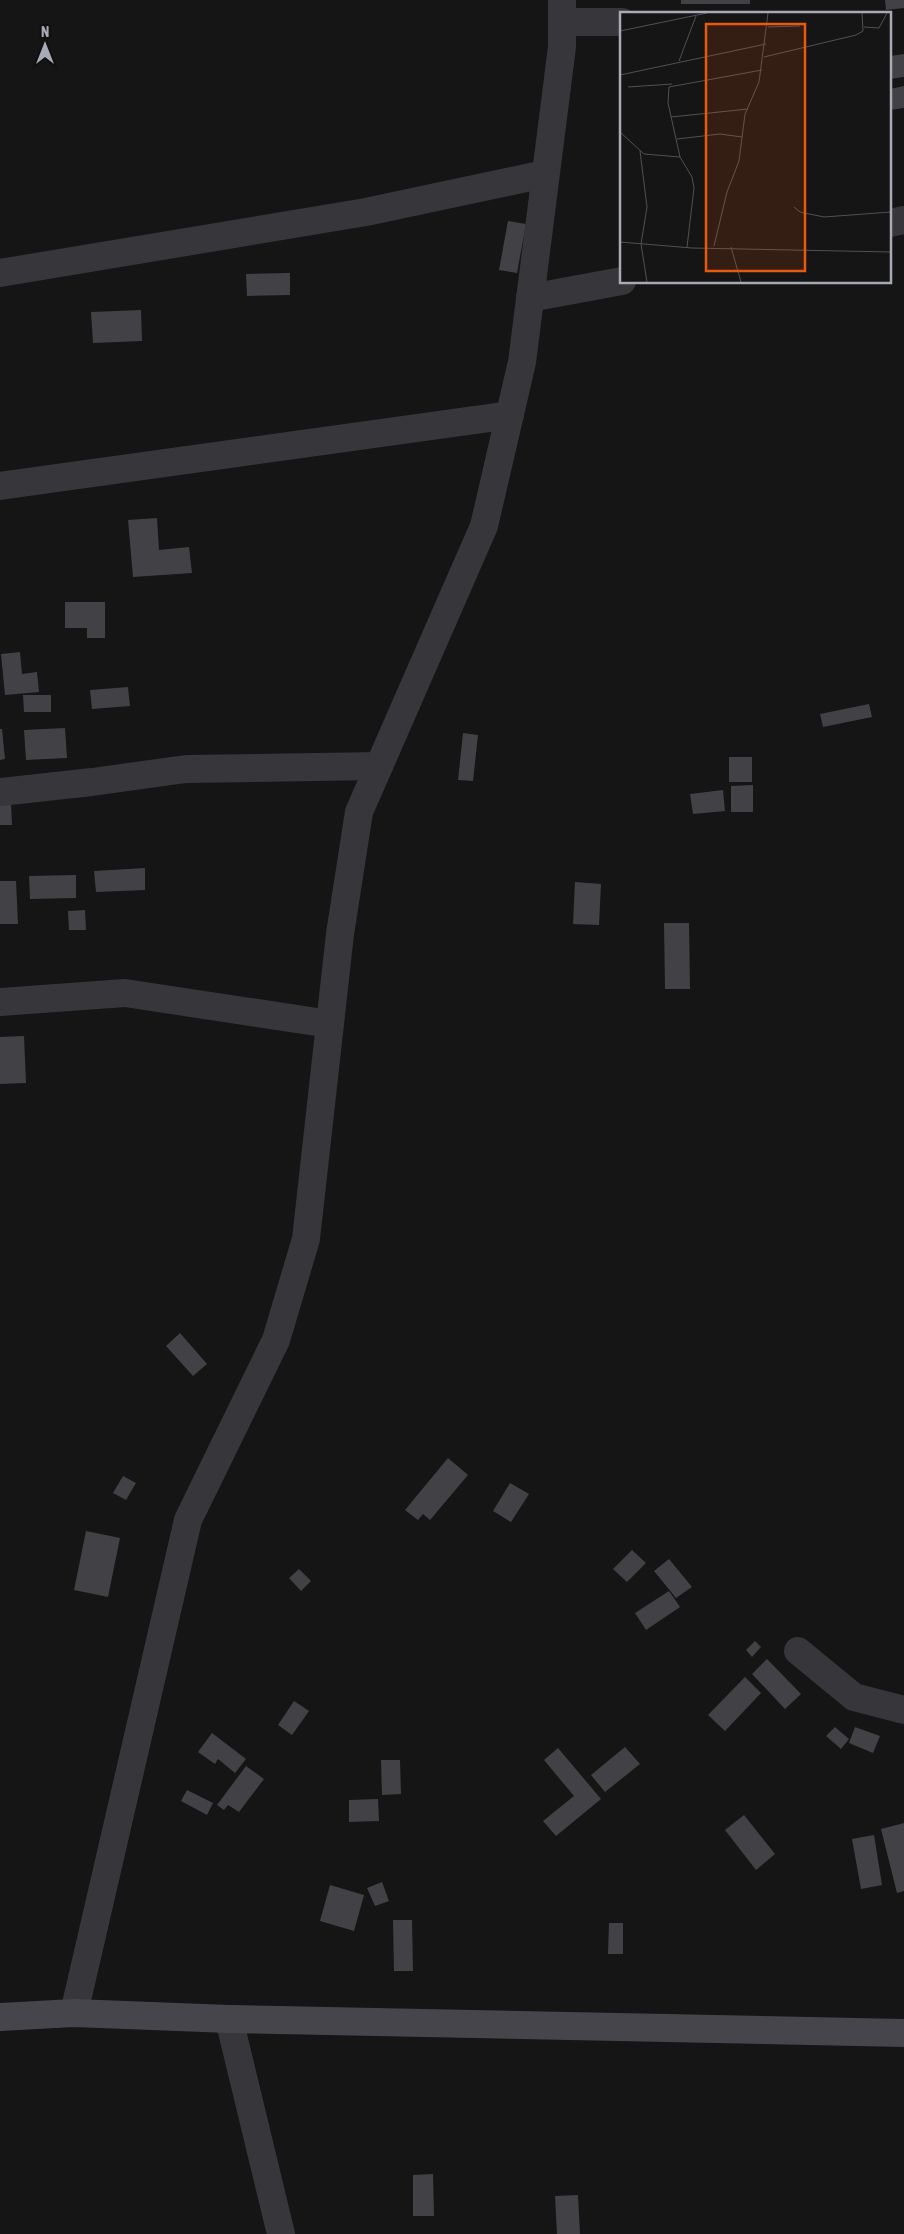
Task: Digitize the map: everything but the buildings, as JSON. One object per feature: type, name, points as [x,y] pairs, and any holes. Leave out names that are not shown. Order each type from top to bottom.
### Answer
[{"type":"street","points":[[74,2013],[188,1520],[276,1340],[306,1239],[340,934],[359,812],[484,526],[522,362],[562,46],[562,11],[620,22]]},
{"type":"street","points":[[0,273],[366,212],[545,174]]},
{"type":"street","points":[[530,298],[620,281]]},
{"type":"street","points":[[0,486],[510,415]]},
{"type":"street","points":[[0,792],[186,769],[379,766]]},
{"type":"street","points":[[0,1002],[125,993],[330,1024]]},
{"type":"street","points":[[798,1651],[854,1697],[904,1710]]},
{"type":"street","points":[[0,2017],[74,2013],[229,2019],[904,2033]]},
{"type":"street","points":[[229,2019],[281,2234]]}]
